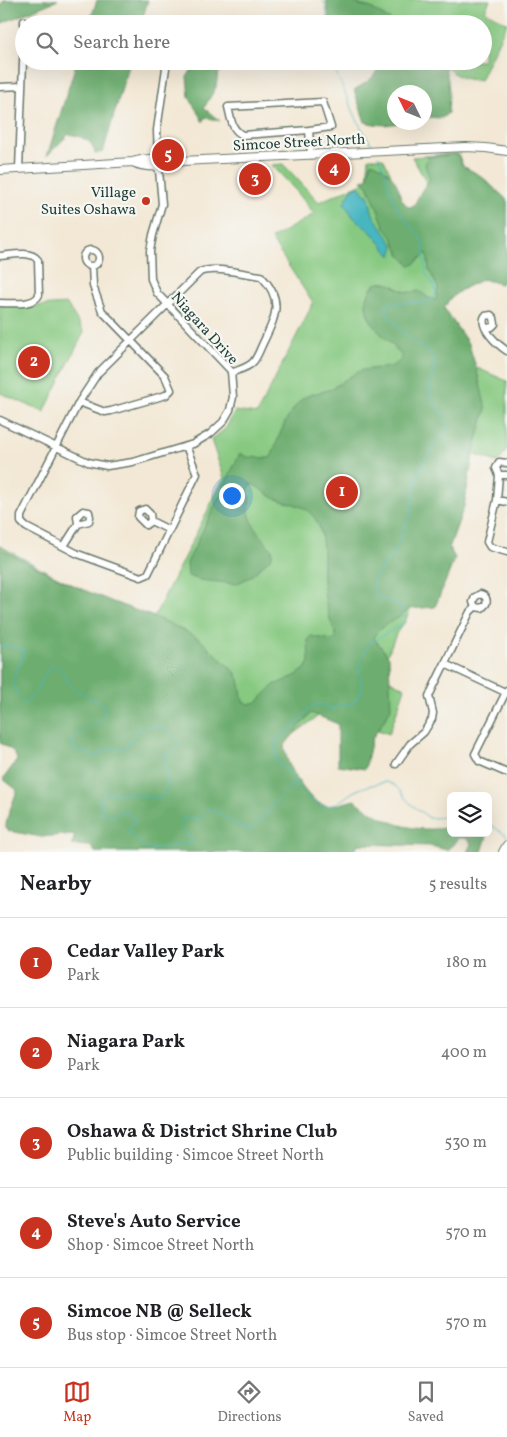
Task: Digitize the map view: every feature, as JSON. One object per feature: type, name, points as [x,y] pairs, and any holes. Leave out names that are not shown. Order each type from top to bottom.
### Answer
[{"type":"main road","name":"Simcoe Street North","points":[[0,170],[133,162],[138,160],[158,163],[176,159],[182,161],[466,147],[507,151]]},
{"type":"main road","points":[[504,852],[507,845]]},
{"type":"street","points":[[19,169],[23,70]]},
{"type":"street","name":"Niagara Drive","points":[[0,420],[88,462],[107,466],[133,462],[186,446],[209,436],[223,422],[230,410],[233,397],[231,373],[222,360],[157,293],[151,279],[150,267],[153,235],[162,204],[157,130],[167,70]]},
{"type":"street","points":[[0,87],[22,86]]},
{"type":"street","points":[[323,102],[331,127],[309,130],[243,134],[236,132],[228,107],[323,102]]},
{"type":"street","points":[[309,130],[311,155]]},
{"type":"street","points":[[0,256],[30,254],[35,256],[38,260],[39,295],[32,302],[0,303]]},
{"type":"street","points":[[79,402],[104,412],[111,412],[166,395],[171,390],[165,376],[102,311],[93,286],[92,266]]},
{"type":"street","points":[[186,446],[196,474],[148,574],[140,577],[78,554],[26,528],[21,522],[22,516],[79,402],[98,373],[129,340],[203,270],[261,276],[269,284],[276,299],[274,321],[254,363],[231,373]]},
{"type":"street","points":[[487,328],[488,332],[507,351]]},
{"type":"street","points":[[507,463],[502,462],[496,466],[496,472],[499,475],[487,542],[490,547],[507,552]]},
{"type":"street","points":[[499,475],[507,474]]},
{"type":"street","points":[[496,500],[507,502]]},
{"type":"street","points":[[151,521],[169,530]]},
{"type":"street","points":[[64,546],[78,524]]},
{"type":"street","points":[[396,764],[410,744],[424,732],[432,719],[433,713],[429,696],[470,612],[475,607]]},
{"type":"street","points":[[445,664],[507,692],[475,754],[479,761],[507,773]]},
{"type":"green space","points":[[4,0],[58,0],[22,15],[15,15],[15,18],[0,24],[0,6]]},
{"type":"green space","points":[[97,0],[148,0],[144,15],[92,15]]},
{"type":"green space","points":[[326,0],[351,0],[356,4],[371,8],[382,15],[329,15]]},
{"type":"green space","points":[[351,0],[490,0],[485,11],[507,23],[492,55],[492,15],[382,15],[371,8],[356,4]]},
{"type":"green space","points":[[74,70],[127,70],[103,152],[95,154],[89,142],[69,134],[47,156]]},
{"type":"green space","points":[[191,70],[222,70],[218,73],[216,87],[204,108],[220,121],[205,117],[203,122],[189,97],[187,77]]},
{"type":"green space","points":[[377,70],[445,70],[449,93],[448,113],[442,118],[432,117],[432,85],[387,85],[387,125],[365,122],[354,90],[374,75]]},
{"type":"green space","points":[[449,70],[485,70],[480,80],[462,78]]},
{"type":"green space","points":[[458,153],[463,166],[481,176],[507,200],[507,276],[501,284],[483,279],[471,285],[456,294],[444,308],[469,345],[475,367],[507,381],[507,449],[497,462],[473,454],[464,506],[449,548],[455,558],[389,597],[410,610],[405,622],[397,632],[379,674],[405,688],[389,734],[325,711],[282,743],[0,715],[0,546],[95,595],[154,617],[224,478],[211,440],[226,428],[235,411],[257,414],[313,303],[271,239],[314,214],[298,193],[272,165],[283,164],[319,202],[367,181],[369,158],[383,158],[390,172],[395,193],[404,211],[433,193],[412,157]]},
{"type":"green space","points":[[457,155],[463,166],[481,176],[507,200],[507,276],[501,284],[483,279],[471,285],[456,294],[444,308],[469,345],[486,409],[473,454],[464,506],[449,548],[455,558],[435,607],[409,609],[400,617],[385,625],[373,637],[389,657],[391,709],[372,739],[365,769],[338,765],[338,724],[311,713],[284,746],[288,763],[304,790],[319,803],[332,805],[355,800],[377,815],[400,825],[424,829],[447,828],[447,837],[487,837],[482,852],[467,852],[471,844],[470,841],[460,838],[447,850],[431,846],[358,844],[354,852],[95,852],[90,846],[72,845],[75,834],[41,837],[9,831],[6,828],[7,820],[17,790],[3,779],[17,760],[13,752],[0,743],[0,549],[72,585],[165,621],[198,638],[235,672],[239,679],[243,702],[248,704],[257,702],[274,685],[295,676],[305,669],[309,662],[308,639],[311,636],[332,640],[336,638],[325,597],[321,532],[317,522],[310,513],[300,506],[277,499],[251,484],[248,491],[250,516],[258,531],[272,549],[272,557],[250,577],[236,584],[200,580],[188,576],[187,563],[240,453],[247,457],[270,458],[288,418],[302,399],[330,389],[360,371],[389,367],[399,362],[402,357],[376,328],[367,312],[366,303],[373,286],[379,283],[386,283],[406,292],[419,291],[429,298],[436,300],[438,288],[429,270],[427,253],[413,265],[410,265],[400,255],[392,237],[385,228],[368,185],[362,180],[367,179],[371,162],[382,167],[394,180],[403,201],[409,207],[413,207],[430,179],[425,166],[427,157]]},
{"type":"green space","points":[[35,304],[36,306],[67,304],[84,332],[44,412],[0,393],[0,306]]},
{"type":"water","points":[[359,186],[365,195],[368,194],[373,215],[394,246],[391,256],[372,233],[354,218],[344,203],[352,189]]},
{"type":"waterway","points":[[322,0],[325,4],[327,15]]},
{"type":"waterway","points":[[335,70],[359,124],[374,148]]},
{"type":"waterway","points":[[297,786],[296,780],[276,761],[276,744],[278,739],[294,726],[312,705],[324,705],[329,709],[352,704],[362,692],[359,666],[369,643],[400,626],[405,618],[399,605],[382,599],[375,593],[373,579],[396,550],[410,517],[417,475],[426,458],[447,430],[444,417],[430,392],[434,370],[431,355],[399,328],[386,309],[387,304],[390,302],[425,303],[432,299],[436,293],[426,273],[423,241],[398,210],[378,156]]},
{"type":"waterway","points":[[0,646],[10,646],[24,650],[14,681],[14,688],[23,702],[27,702],[31,698],[52,664],[60,669],[72,687],[103,706],[105,714],[98,722],[83,731],[72,741],[73,748],[96,757],[107,749],[124,748],[140,730],[152,726],[158,726],[179,742],[179,745],[172,752],[164,756],[168,781],[167,791],[160,798],[134,794],[106,793],[98,801],[103,805],[102,812],[109,818],[122,812],[136,819],[129,830],[130,834],[145,848],[159,849],[177,844],[191,844],[192,840],[179,827],[184,817],[197,821],[208,809],[212,809],[233,823],[251,830],[291,785],[319,805],[328,806],[337,803],[360,789],[386,782],[396,787],[409,803],[429,818],[447,817]]},
{"type":"waterway","points":[[492,826],[507,836]]},
{"type":"place","name":"Simcoe NB @ Selleck","points":[[168,155]]},
{"type":"place","name":"Steve's Auto Service","points":[[334,169]]},
{"type":"place","name":"Oshawa & District Shrine Club","points":[[255,179]]},
{"type":"place","name":"Village Suites Oshawa","points":[[146,201]]},
{"type":"place","name":"Niagara Park","points":[[34,362]]},
{"type":"place","name":"Cedar Valley Park","points":[[342,492]]}]
